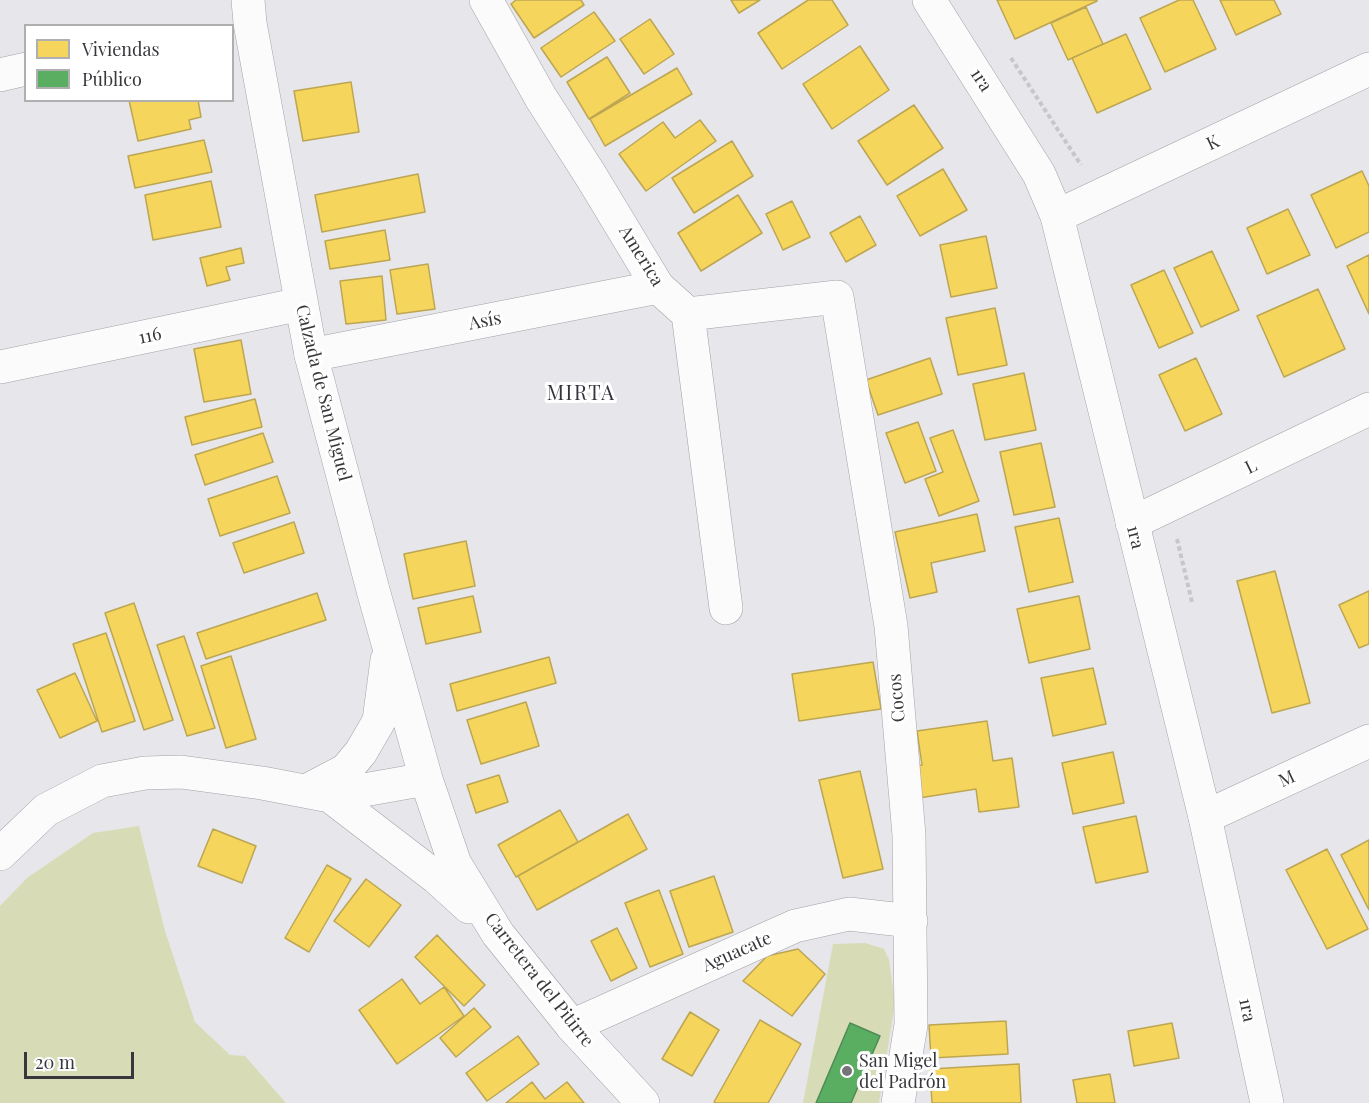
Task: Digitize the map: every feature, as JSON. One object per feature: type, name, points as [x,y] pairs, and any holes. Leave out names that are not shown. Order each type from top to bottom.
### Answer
[{"type":"street","name":"America","points":[[486,0],[541,98],[658,287],[688,314]]},
{"type":"street","name":"1ra","points":[[929,0],[1039,174],[1057,216],[1205,817],[1268,1103]]},
{"type":"street","name":"Calzada de San Miguel","points":[[243,17],[311,355],[426,779]]},
{"type":"street","points":[[0,75],[24,69]]},
{"type":"street","name":"K","points":[[1057,216],[1369,69]]},
{"type":"street","name":"Asís","points":[[311,355],[658,287]]},
{"type":"street","name":"Cocos","points":[[688,314],[837,297],[891,626],[909,835],[910,1025],[898,1103]]},
{"type":"street","name":"116","points":[[0,367],[301,304]]},
{"type":"street","points":[[688,314],[726,608]]},
{"type":"street","name":"L","points":[[1132,523],[1369,410]]},
{"type":"street","points":[[318,794],[346,770],[361,752],[379,721],[389,647]]},
{"type":"street","name":"M","points":[[1205,817],[1369,741]]},
{"type":"street","points":[[0,854],[46,810],[102,781],[145,773],[181,772],[262,783],[318,794],[426,779]]},
{"type":"street","name":"Carretera del Pitirre","points":[[426,779],[455,864],[498,934],[572,1026],[643,1103]]},
{"type":"street","points":[[318,794],[437,878],[498,934]]},
{"type":"street","name":"Aguacate","points":[[572,1026],[795,926],[849,914],[911,921]]},
{"type":"path","points":[[1005,49],[1101,195]]},
{"type":"green space","points":[[139,826],[165,931],[195,1022],[230,1055],[245,1056],[286,1103],[0,1103],[0,906],[27,878],[93,833]]},
{"type":"green space","points":[[865,943],[884,949],[889,960],[895,1003],[879,1103],[803,1103],[833,944]]},
{"type":"building: Viviendas","points":[[516,0],[581,0],[584,5],[534,38],[511,4]]},
{"type":"building: Viviendas","points":[[731,0],[760,0],[739,13]]},
{"type":"building: Viviendas","points":[[808,0],[832,0],[848,25],[782,69],[758,33]]},
{"type":"building: Viviendas","points":[[997,0],[1097,0],[1097,1],[1015,39]]},
{"type":"building: Viviendas","points":[[1179,0],[1193,0],[1216,49],[1165,72],[1140,18]]},
{"type":"building: Viviendas","points":[[1220,0],[1274,0],[1281,14],[1236,35]]},
{"type":"building: Viviendas","points":[[1086,7],[1103,44],[1068,60],[1051,23]]},
{"type":"building: Viviendas","points":[[594,12],[615,41],[561,77],[541,48]]},
{"type":"building: Viviendas","points":[[650,19],[674,54],[644,74],[620,39]]},
{"type":"building: Viviendas","points":[[1126,34],[1151,89],[1097,113],[1072,58]]},
{"type":"building: Viviendas","points":[[860,46],[889,90],[832,129],[803,84]]},
{"type":"building: Viviendas","points":[[607,57],[630,93],[589,119],[567,82]]},
{"type":"building: Viviendas","points":[[677,68],[692,94],[605,146],[590,119]]},
{"type":"building: Viviendas","points":[[351,82],[359,132],[303,141],[294,91]]},
{"type":"building: Viviendas","points":[[129,102],[198,102],[201,117],[189,120],[191,129],[138,141]]},
{"type":"building: Viviendas","points":[[914,105],[943,148],[887,185],[858,141]]},
{"type":"building: Viviendas","points":[[700,120],[716,141],[646,191],[619,154],[663,122],[675,138]]},
{"type":"building: Viviendas","points":[[204,140],[212,172],[135,188],[128,156]]},
{"type":"building: Viviendas","points":[[732,141],[753,176],[694,213],[672,178]]},
{"type":"building: Viviendas","points":[[943,169],[967,210],[920,236],[897,196]]},
{"type":"building: Viviendas","points":[[1362,171],[1369,186],[1369,232],[1336,248],[1311,195]]},
{"type":"building: Viviendas","points":[[418,174],[425,212],[322,232],[315,195]]},
{"type":"building: Viviendas","points":[[211,181],[221,227],[153,240],[145,195]]},
{"type":"building: Viviendas","points":[[738,195],[762,233],[701,271],[678,233]]},
{"type":"building: Viviendas","points":[[792,201],[810,237],[783,250],[766,214]]},
{"type":"building: Viviendas","points":[[1288,209],[1310,255],[1267,274],[1247,228]]},
{"type":"building: Viviendas","points":[[860,216],[876,245],[846,262],[830,233]]},
{"type":"building: Viviendas","points":[[385,230],[390,260],[330,269],[325,241]]},
{"type":"building: Viviendas","points":[[986,236],[997,288],[951,297],[940,245]]},
{"type":"building: Viviendas","points":[[241,248],[244,263],[226,267],[230,280],[207,286],[200,258]]},
{"type":"building: Viviendas","points":[[1212,251],[1239,310],[1201,327],[1174,268]]},
{"type":"building: Viviendas","points":[[1369,255],[1369,314],[1347,266]]},
{"type":"building: Viviendas","points":[[428,264],[435,309],[397,314],[390,270]]},
{"type":"building: Viviendas","points":[[1164,270],[1193,333],[1159,348],[1131,285]]},
{"type":"building: Viviendas","points":[[382,276],[386,320],[346,324],[340,281]]},
{"type":"building: Viviendas","points":[[1318,289],[1345,349],[1284,377],[1257,316]]},
{"type":"building: Viviendas","points":[[995,308],[1007,365],[958,375],[946,318]]},
{"type":"building: Viviendas","points":[[241,340],[251,394],[204,402],[194,349]]},
{"type":"building: Viviendas","points":[[930,358],[942,394],[878,415],[866,380]]},
{"type":"building: Viviendas","points":[[1196,358],[1222,414],[1185,431],[1159,375]]},
{"type":"building: Viviendas","points":[[1024,373],[1036,430],[985,440],[973,384]]},
{"type":"building: Viviendas","points":[[255,399],[262,427],[192,445],[185,417]]},
{"type":"building: Viviendas","points":[[918,422],[936,471],[905,483],[886,433]]},
{"type":"building: Viviendas","points":[[953,430],[979,501],[939,516],[925,479],[943,472],[930,438]]},
{"type":"building: Viviendas","points":[[263,433],[273,462],[205,485],[195,455]]},
{"type":"building: Viviendas","points":[[1041,443],[1055,507],[1014,515],[1000,452]]},
{"type":"building: Viviendas","points":[[277,476],[290,513],[220,536],[208,499]]},
{"type":"building: Viviendas","points":[[977,514],[985,551],[931,563],[937,592],[910,598],[895,532]]},
{"type":"building: Viviendas","points":[[1059,518],[1073,582],[1029,592],[1015,527]]},
{"type":"building: Viviendas","points":[[294,522],[304,553],[244,573],[233,543]]},
{"type":"building: Viviendas","points":[[466,541],[475,586],[413,599],[404,554]]},
{"type":"building: Viviendas","points":[[1275,571],[1310,703],[1272,713],[1237,581]]},
{"type":"building: Viviendas","points":[[1369,591],[1369,644],[1359,648],[1339,605]]},
{"type":"building: Viviendas","points":[[317,593],[326,620],[206,659],[197,633]]},
{"type":"building: Viviendas","points":[[473,596],[481,632],[426,644],[418,608]]},
{"type":"building: Viviendas","points":[[1079,596],[1090,649],[1029,663],[1017,609]]},
{"type":"building: Viviendas","points":[[134,603],[173,720],[144,730],[105,613]]},
{"type":"building: Viviendas","points":[[106,633],[135,721],[102,732],[73,644]]},
{"type":"building: Viviendas","points":[[184,636],[215,728],[187,736],[157,645]]},
{"type":"building: Viviendas","points":[[231,656],[256,739],[226,748],[201,666]]},
{"type":"building: Viviendas","points":[[549,657],[556,683],[457,711],[450,684]]},
{"type":"building: Viviendas","points":[[873,662],[881,709],[799,721],[792,674]]},
{"type":"building: Viviendas","points":[[1093,668],[1106,724],[1053,736],[1041,678]]},
{"type":"building: Viviendas","points":[[75,673],[97,721],[60,738],[37,690]]},
{"type":"building: Viviendas","points":[[526,702],[539,746],[481,764],[467,720]]},
{"type":"building: Viviendas","points":[[987,721],[993,761],[1012,758],[1019,807],[979,812],[976,789],[919,798],[914,766],[922,765],[917,731]]},
{"type":"building: Viviendas","points":[[1113,752],[1124,803],[1073,814],[1062,763]]},
{"type":"building: Viviendas","points":[[860,771],[883,869],[843,878],[819,780]]},
{"type":"building: Viviendas","points":[[499,775],[508,802],[476,813],[467,785]]},
{"type":"building: Viviendas","points":[[560,810],[578,842],[516,877],[498,845]]},
{"type":"building: Viviendas","points":[[628,814],[647,849],[537,910],[518,876]]},
{"type":"building: Viviendas","points":[[1136,816],[1148,872],[1096,883],[1083,827]]},
{"type":"building: Viviendas","points":[[213,829],[256,846],[242,883],[198,866]]},
{"type":"building: Viviendas","points":[[1369,840],[1369,910],[1341,855]]},
{"type":"building: Viviendas","points":[[1327,849],[1368,929],[1327,949],[1286,870]]},
{"type":"building: Viviendas","points":[[327,865],[351,879],[309,952],[285,938]]},
{"type":"building: Viviendas","points":[[714,876],[733,932],[689,947],[670,891]]},
{"type":"building: Viviendas","points":[[366,879],[401,905],[369,947],[334,921]]},
{"type":"building: Viviendas","points":[[659,890],[683,954],[650,967],[625,903]]},
{"type":"building: Viviendas","points":[[617,928],[637,968],[611,981],[591,941]]},
{"type":"building: Viviendas","points":[[437,935],[485,985],[464,1006],[415,957]]},
{"type":"building: Viviendas","points":[[798,949],[825,974],[792,1016],[743,981],[767,956]]},
{"type":"building: Viviendas","points":[[402,979],[420,1004],[444,987],[464,1016],[397,1064],[359,1010]]},
{"type":"building: Viviendas","points":[[474,1008],[491,1027],[456,1057],[440,1038]]},
{"type":"building: Viviendas","points":[[690,1012],[719,1030],[692,1076],[662,1059]]},
{"type":"building: Viviendas","points":[[760,1020],[801,1044],[768,1103],[714,1102]]},
{"type":"building: Viviendas","points":[[1006,1021],[1008,1054],[931,1058],[929,1025]]},
{"type":"building: Viviendas","points":[[1172,1023],[1179,1058],[1134,1066],[1128,1031]]},
{"type":"building: Viviendas","points":[[518,1036],[539,1064],[487,1101],[466,1073]]},
{"type":"building: Viviendas","points":[[1019,1064],[1021,1103],[932,1103],[930,1069]]},
{"type":"building: Viviendas","points":[[1110,1074],[1115,1103],[1077,1103],[1073,1080]]},
{"type":"building: Viviendas","points":[[532,1082],[545,1099],[567,1082],[584,1103],[506,1103]]},
{"type":"building: Público","points":[[850,1023],[880,1036],[851,1103],[816,1103]]},
{"type":"place","name":"San Migel del Padrón","points":[[847,1071]]},
{"type":"district","name":"MIRTA","points":[[581,394]]}]
